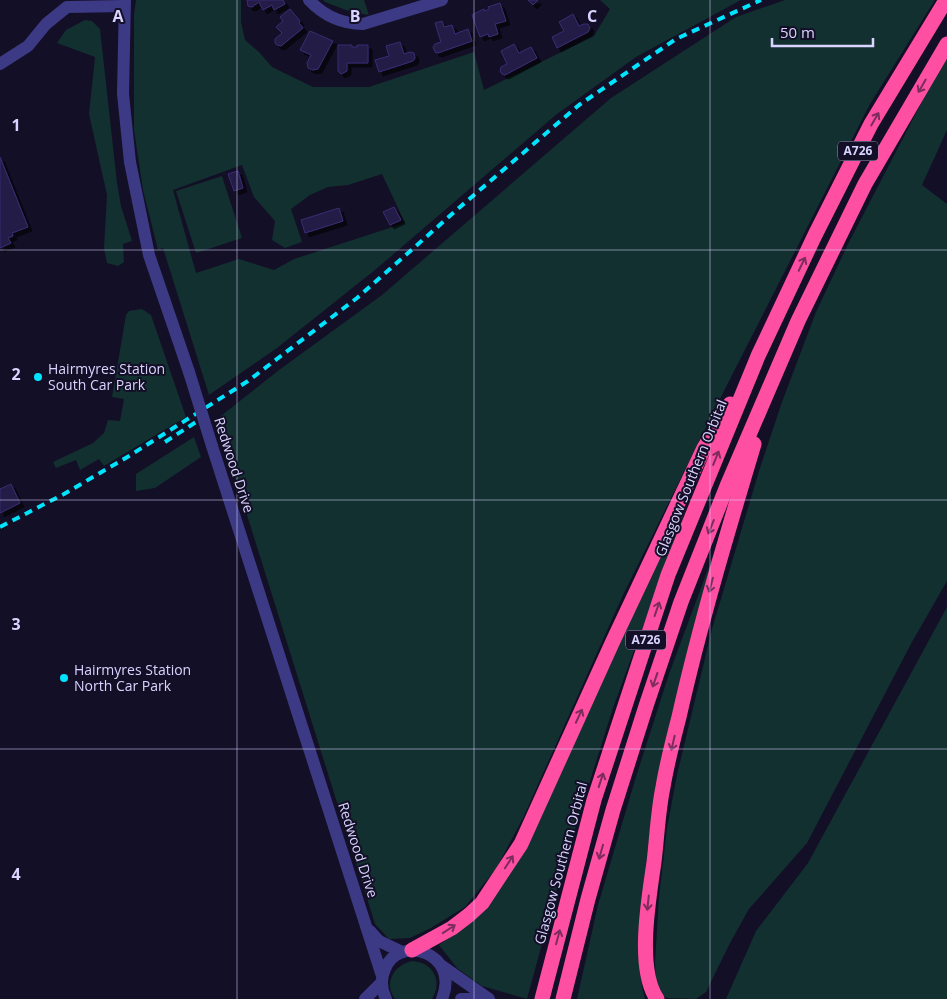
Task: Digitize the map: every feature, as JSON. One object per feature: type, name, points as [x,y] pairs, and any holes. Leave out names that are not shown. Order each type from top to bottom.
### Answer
[{"type":"highway","name":"Glasgow Southern Orbital","points":[[542,999],[594,800],[668,575],[758,356],[815,235],[871,124],[946,0]]},
{"type":"highway","name":"A726","points":[[564,993],[613,810],[681,602],[727,486],[798,322],[865,184],[947,44]]},
{"type":"highway","name":"A726","points":[[407,951],[452,928],[476,909],[482,903],[521,844],[613,641],[704,448],[758,356]]},
{"type":"highway","name":"A726","points":[[657,999],[649,984],[646,932],[648,900],[662,787],[686,682],[713,580],[777,371]]},
{"type":"street","points":[[309,0],[322,12],[334,18],[356,24],[363,24],[442,0]]},
{"type":"street","points":[[0,64],[28,46],[65,4],[125,3]]},
{"type":"street","name":"Redwood Drive","points":[[125,3],[123,94],[130,162],[149,255],[189,372],[368,929],[386,999]]},
{"type":"street","points":[[368,929],[379,941],[407,951],[421,951],[431,955],[442,966],[489,999]]},
{"type":"street","points":[[365,999],[382,979],[386,966],[394,957],[407,951]]},
{"type":"street","points":[[442,966],[446,980],[446,990],[442,999]]},
{"type":"street","points":[[461,999],[485,999]]},
{"type":"green space","points":[[136,0],[241,0],[241,22],[245,40],[272,67],[313,87],[369,87],[474,52],[484,90],[594,36],[610,9],[600,0],[741,0],[636,57],[557,114],[375,270],[277,348],[209,395],[163,248],[158,250],[143,190],[134,130],[134,15]],"holes":[[[242,165],[254,197],[275,221],[272,240],[285,248],[302,242],[291,209],[310,195],[328,187],[348,185],[382,174],[405,223],[294,259],[274,270],[239,259],[196,273],[173,190]]]},
{"type":"green space","points":[[323,0],[364,0],[369,15],[351,12]]},
{"type":"green space","points":[[785,0],[935,0],[870,104],[726,387],[623,595],[523,818],[496,869],[465,907],[431,928],[410,938],[389,939],[375,924],[217,419],[279,370],[382,295],[611,98],[736,17]]},
{"type":"green space","points":[[85,20],[92,21],[100,29],[117,183],[121,206],[132,241],[123,244],[124,262],[118,266],[107,263],[104,248],[107,195],[89,114],[95,57],[57,43],[66,30]]},
{"type":"green space","points":[[947,58],[947,130],[922,185],[947,204],[947,581],[912,642],[807,843],[749,909],[706,992],[696,999],[667,998],[661,995],[656,982],[655,962],[659,897],[667,828],[677,775],[712,629],[759,471],[782,402],[816,312],[849,242],[938,71]]},
{"type":"green space","points":[[222,176],[242,238],[196,253],[176,191]]},
{"type":"green space","points":[[142,309],[151,315],[186,417],[104,466],[99,459],[80,470],[76,460],[56,468],[53,462],[93,443],[104,433],[108,420],[120,421],[124,399],[112,397],[126,315],[129,311]]},
{"type":"green space","points":[[194,437],[201,457],[155,488],[136,491],[136,474]]},
{"type":"green space","points":[[685,511],[613,708],[562,870],[527,999],[482,986],[457,968],[439,945],[473,919],[592,701],[680,512]]},
{"type":"green space","points":[[715,550],[669,731],[651,823],[645,869],[640,947],[641,979],[645,999],[577,999],[598,905],[635,780],[669,674]]},
{"type":"green space","points":[[947,607],[947,999],[726,999],[756,931],[808,863]]},
{"type":"green space","points":[[412,961],[426,965],[434,974],[436,986],[432,999],[395,999],[390,987],[392,976],[400,966]]},
{"type":"building","points":[[247,0],[283,0],[285,4],[274,10],[272,5],[263,10],[259,2],[252,7],[248,6]]},
{"type":"building","points":[[528,0],[538,0],[533,5]]},
{"type":"building","points":[[500,3],[506,21],[495,24],[498,34],[489,37],[488,34],[480,37],[472,15]]},
{"type":"building","points":[[290,9],[303,28],[281,46],[277,45],[275,39],[282,33],[276,27],[283,21],[280,17]]},
{"type":"building","points":[[573,14],[579,26],[588,24],[590,28],[588,32],[557,48],[552,37],[564,31],[559,22]]},
{"type":"building","points":[[442,21],[444,27],[452,25],[455,34],[468,29],[472,41],[438,53],[435,52],[433,47],[441,42],[435,23]]},
{"type":"building","points":[[310,31],[333,41],[318,69],[313,70],[308,68],[307,63],[311,55],[300,50]]},
{"type":"building","points":[[400,42],[404,54],[414,53],[415,58],[413,61],[379,72],[375,60],[389,56],[386,46]]},
{"type":"building","points":[[514,44],[519,53],[531,47],[537,58],[505,75],[502,74],[500,71],[501,67],[507,64],[501,51]]},
{"type":"building","points":[[338,45],[357,47],[357,45],[368,45],[368,63],[347,63],[347,71],[341,74],[338,71]]},
{"type":"building","points":[[0,157],[28,227],[12,233],[13,236],[8,238],[11,243],[0,248]]},
{"type":"building","points":[[238,171],[243,188],[234,191],[228,174]]},
{"type":"building","points":[[394,207],[401,220],[390,225],[383,212]]},
{"type":"building","points":[[339,208],[343,221],[305,233],[301,220]]},
{"type":"building","points":[[11,484],[20,503],[0,513],[0,489]]},
{"type":"railway","points":[[0,527],[64,494],[129,456],[248,381],[357,298],[579,105],[676,39],[761,0]]},
{"type":"railway","points":[[165,442],[196,422]]},
{"type":"place","name":"Hairmyres Station South Car Park","points":[[38,377]]},
{"type":"place","name":"Hairmyres Station North Car Park","points":[[64,678]]}]
